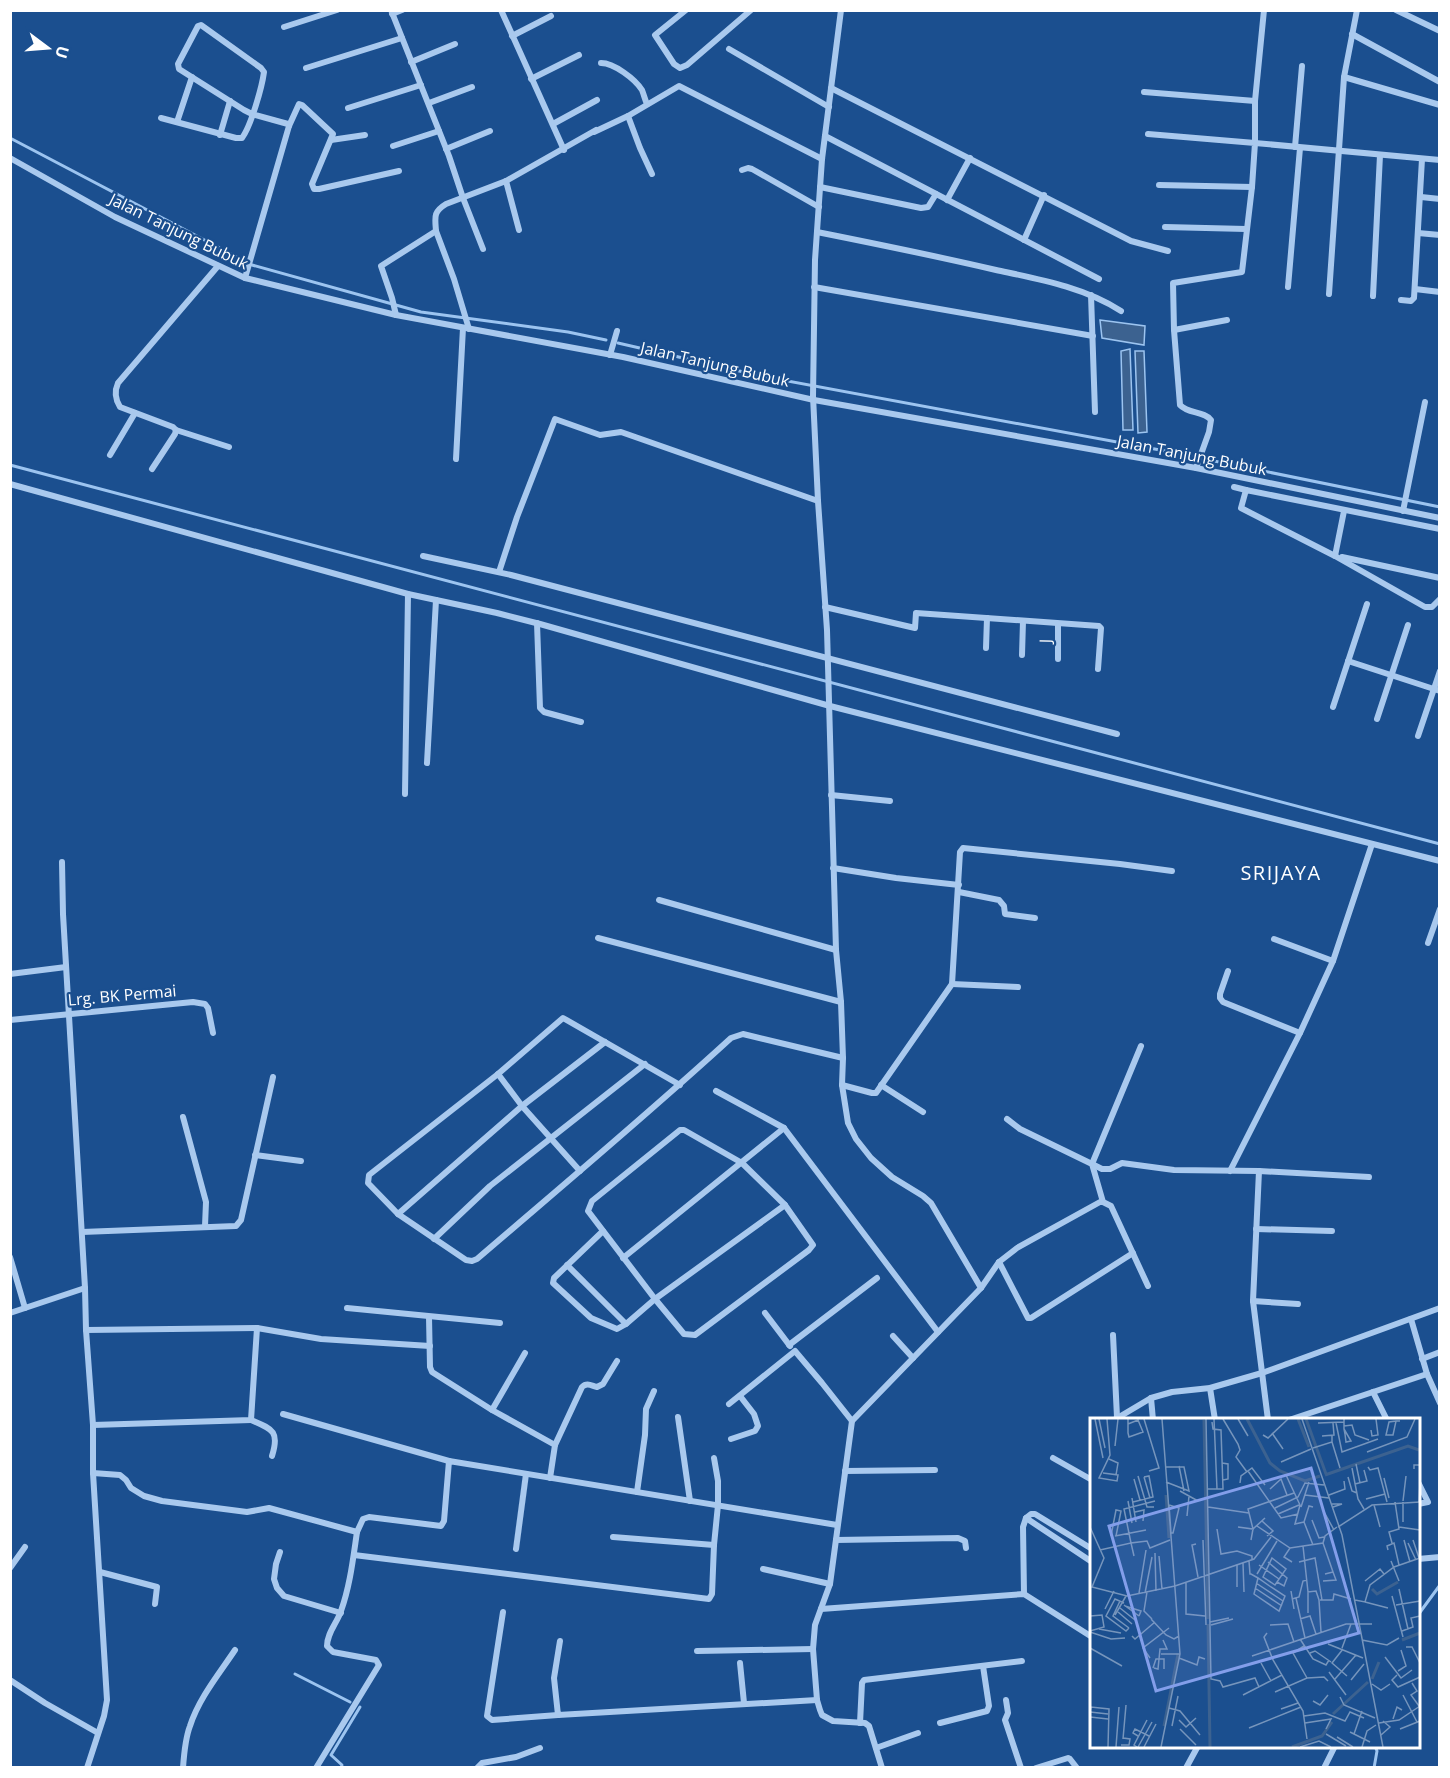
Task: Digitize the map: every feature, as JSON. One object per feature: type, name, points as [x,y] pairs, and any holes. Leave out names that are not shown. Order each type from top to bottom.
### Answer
[{"type":"street","points":[[284,27],[337,10]]},
{"type":"street","points":[[402,10],[392,12],[483,249]]},
{"type":"street","points":[[501,10],[564,150]]},
{"type":"street","points":[[686,10],[655,35],[674,64],[680,68],[687,65],[751,10]]},
{"type":"street","points":[[841,10],[820,187],[814,287],[814,398],[829,702],[836,950],[843,1058],[842,1086],[848,1123],[856,1139],[871,1158],[892,1177],[931,1203],[981,1288]]},
{"type":"street","points":[[1196,468],[1211,420],[1208,416],[1185,409],[1180,405],[1173,283],[1242,272],[1252,187],[1255,101],[1264,10]]},
{"type":"street","points":[[1329,294],[1344,77],[1357,10]]},
{"type":"street","points":[[1396,10],[1440,31]]},
{"type":"street","points":[[512,36],[551,16]]},
{"type":"street","points":[[161,118],[220,135],[242,138],[252,114],[263,71],[201,25],[191,37],[177,64],[178,69],[252,114],[289,126]]},
{"type":"street","points":[[1352,34],[1440,82]]},
{"type":"street","points":[[306,68],[402,38]]},
{"type":"street","points":[[411,62],[455,44]]},
{"type":"street","points":[[729,49],[829,107]]},
{"type":"street","points":[[531,79],[579,55]]},
{"type":"street","points":[[601,63],[614,65],[639,86],[647,105]]},
{"type":"street","points":[[1288,287],[1302,66]]},
{"type":"street","points":[[177,122],[192,77]]},
{"type":"street","points":[[1344,77],[1440,105]]},
{"type":"street","points":[[348,108],[421,85]]},
{"type":"street","points":[[456,459],[466,326],[463,308],[436,231],[435,216],[438,209],[506,181],[679,86],[822,159]]},
{"type":"street","points":[[429,104],[472,87]]},
{"type":"street","points":[[831,88],[1131,240],[1168,251]]},
{"type":"street","points":[[1144,92],[1255,101]]},
{"type":"street","points":[[553,124],[597,100]]},
{"type":"street","points":[[220,135],[230,101]]},
{"type":"street","points":[[245,278],[289,126],[298,105],[301,104],[333,135],[312,184],[316,190],[399,171]]},
{"type":"street","points":[[628,116],[652,174]]},
{"type":"street","points":[[393,146],[439,130]]},
{"type":"street","points":[[446,149],[490,131]]},
{"type":"street","points":[[1148,134],[1440,160]]},
{"type":"street","points":[[331,140],[365,135]]},
{"type":"street","points":[[825,136],[1099,279]]},
{"type":"street","points":[[1373,296],[1380,155]]},
{"type":"street","name":"Jalan Tanjung Bubuk","points":[[10,158],[115,217],[245,278],[396,314],[466,326],[814,398],[1196,468],[1351,500],[1403,507],[1440,518]]},
{"type":"street","points":[[948,200],[970,158]]},
{"type":"street","points":[[1401,300],[1414,298],[1422,159]]},
{"type":"street","points":[[742,170],[752,169],[819,207]]},
{"type":"street","points":[[506,181],[519,230]]},
{"type":"street","points":[[1159,185],[1252,187]]},
{"type":"street","points":[[820,187],[921,208],[928,207],[936,194]]},
{"type":"street","points":[[1024,240],[1044,195]]},
{"type":"street","points":[[1421,197],[1440,199]]},
{"type":"street","points":[[1165,227],[1246,229]]},
{"type":"street","points":[[396,314],[381,269],[382,265],[436,231]]},
{"type":"street","points":[[817,232],[1048,282],[1092,295],[1121,311]]},
{"type":"street","points":[[1419,233],[1440,235]]},
{"type":"street","points":[[219,266],[118,383],[115,393],[120,407],[176,430],[229,447]]},
{"type":"street","points":[[814,287],[1093,336]]},
{"type":"street","points":[[1415,289],[1440,292]]},
{"type":"street","points":[[1092,295],[1095,412]]},
{"type":"street","points":[[1174,330],[1227,320]]},
{"type":"street","points":[[610,355],[617,331]]},
{"type":"street","points":[[1403,507],[1425,402]]},
{"type":"street","points":[[110,455],[135,413]]},
{"type":"street","points":[[500,572],[517,517],[555,419],[600,435],[621,432],[818,501]]},
{"type":"street","points":[[152,469],[176,430]]},
{"type":"street","points":[[1241,477],[1241,508],[1335,556],[1425,607],[1432,607],[1440,599]]},
{"type":"street","points":[[10,484],[408,594],[537,623],[829,702],[1440,861]]},
{"type":"street","points":[[1240,488],[1440,530]]},
{"type":"street","points":[[1335,556],[1351,500]]},
{"type":"street","points":[[423,556],[500,572],[1117,734]]},
{"type":"street","points":[[1335,556],[1440,578]]},
{"type":"street","points":[[405,794],[408,594]]},
{"type":"street","points":[[427,762],[436,600]]},
{"type":"street","points":[[1333,707],[1367,604]]},
{"type":"street","points":[[825,607],[915,628],[916,613],[1096,626],[1101,628],[1098,669]]},
{"type":"street","points":[[986,648],[987,618]]},
{"type":"street","points":[[1022,655],[1023,621]]},
{"type":"street","points":[[537,623],[540,708],[544,712],[581,722]]},
{"type":"street","name":"J","points":[[1058,624],[1058,659]]},
{"type":"street","points":[[1377,719],[1408,625]]},
{"type":"street","points":[[1348,661],[1436,690]]},
{"type":"street","points":[[1418,736],[1436,690],[1440,671]]},
{"type":"street","points":[[831,795],[890,801]]},
{"type":"street","points":[[1230,1171],[1300,1033],[1333,961],[1372,844]]},
{"type":"street","points":[[842,1086],[876,1093],[952,984],[960,852],[963,848],[1172,871]]},
{"type":"street","points":[[62,862],[93,1425],[93,1473],[107,1700],[87,1767]]},
{"type":"street","points":[[833,868],[959,885]]},
{"type":"street","points":[[959,892],[999,900],[1004,906],[1005,914],[1035,918]]},
{"type":"street","points":[[659,900],[836,950]]},
{"type":"street","points":[[1428,943],[1440,909]]},
{"type":"street","points":[[598,938],[841,1002]]},
{"type":"street","points":[[1274,939],[1333,961]]},
{"type":"street","points":[[10,974],[66,967]]},
{"type":"street","points":[[1228,971],[1220,994],[1223,1002],[1300,1033]]},
{"type":"street","points":[[952,984],[1018,987]]},
{"type":"street","name":"Lrg. BK Permai","points":[[10,1020],[193,1002],[205,1004],[208,1008],[213,1033]]},
{"type":"street","points":[[680,1085],[562,1018],[498,1074],[369,1175],[368,1183],[398,1214],[469,1262],[473,1261],[680,1085],[731,1038],[740,1034],[843,1058]]},
{"type":"street","points":[[398,1214],[522,1106],[605,1042]]},
{"type":"street","points":[[1141,1046],[1092,1164],[1104,1202],[1111,1206],[1148,1286]]},
{"type":"street","points":[[434,1239],[490,1186],[645,1064]]},
{"type":"street","points":[[498,1074],[522,1106],[580,1171]]},
{"type":"street","points":[[82,1232],[232,1227],[238,1224],[273,1077]]},
{"type":"street","points":[[881,1085],[923,1112]]},
{"type":"street","points":[[716,1091],[784,1128],[938,1332]]},
{"type":"street","points":[[183,1117],[206,1202],[205,1227]]},
{"type":"street","points":[[1007,1119],[1020,1129],[1102,1169],[1112,1168],[1122,1162],[1174,1170],[1259,1171],[1369,1177]]},
{"type":"street","points":[[623,1258],[784,1128]]},
{"type":"street","points":[[680,1130],[684,1130],[742,1163],[785,1205],[813,1247],[694,1335],[684,1334],[623,1258],[590,1214],[588,1208],[592,1201],[680,1130]]},
{"type":"street","points":[[255,1155],[301,1161]]},
{"type":"street","points":[[1259,1171],[1253,1301],[1268,1418]]},
{"type":"street","points":[[882,1767],[869,1726],[829,1719],[822,1714],[817,1700],[813,1649],[815,1625],[830,1584],[852,1421],[981,1288],[999,1262],[1017,1248],[1104,1202]]},
{"type":"street","points":[[603,1231],[554,1278],[553,1284],[591,1318],[615,1329],[626,1324],[655,1299],[785,1205]]},
{"type":"street","points":[[1256,1229],[1332,1231]]},
{"type":"street","points":[[999,1262],[1028,1318],[1031,1318],[1133,1253]]},
{"type":"street","points":[[10,1257],[25,1308]]},
{"type":"street","points":[[567,1265],[626,1324]]},
{"type":"street","points":[[789,1345],[877,1278]]},
{"type":"street","points":[[10,1313],[85,1288]]},
{"type":"street","points":[[1253,1301],[1298,1304]]},
{"type":"street","points":[[347,1308],[500,1323]]},
{"type":"street","points":[[1113,1335],[1116,1418],[1151,1398],[1172,1392],[1210,1388],[1262,1373],[1440,1308]]},
{"type":"street","points":[[765,1313],[852,1421]]},
{"type":"street","points":[[429,1317],[430,1369],[434,1374],[555,1445]]},
{"type":"street","points":[[1411,1319],[1427,1374],[1440,1403]]},
{"type":"street","points":[[86,1330],[257,1328],[321,1339],[430,1346]]},
{"type":"street","points":[[251,1420],[257,1328]]},
{"type":"street","points":[[893,1336],[913,1358]]},
{"type":"street","points":[[729,1404],[795,1352]]},
{"type":"street","points":[[1422,1359],[1440,1352]]},
{"type":"street","points":[[492,1410],[525,1353]]},
{"type":"street","points":[[550,1478],[555,1445],[581,1389],[585,1384],[597,1387],[603,1384],[617,1361]]},
{"type":"street","points":[[1292,1418],[1427,1374]]},
{"type":"street","points":[[1210,1388],[1215,1418]]},
{"type":"street","points":[[637,1492],[645,1436],[646,1409],[654,1390]]},
{"type":"street","points":[[1373,1392],[1386,1418]]},
{"type":"street","points":[[731,1439],[755,1431],[758,1426],[754,1414],[740,1396]]},
{"type":"street","points":[[1151,1398],[1153,1418]]},
{"type":"street","points":[[283,1414],[449,1461],[837,1525]]},
{"type":"street","points":[[678,1417],[690,1501]]},
{"type":"street","points":[[93,1425],[251,1420],[273,1431],[276,1444],[272,1456]]},
{"type":"street","points":[[354,1555],[708,1599],[712,1594],[718,1505],[718,1481],[714,1458]]},
{"type":"street","points":[[1053,1458],[1090,1479]]},
{"type":"street","points":[[316,1767],[379,1665],[376,1660],[333,1652],[327,1647],[327,1639],[341,1614],[347,1593],[357,1532],[363,1519],[369,1517],[441,1526],[444,1521],[449,1461]]},
{"type":"street","points":[[845,1471],[935,1470]]},
{"type":"street","points":[[93,1473],[120,1475],[131,1488],[144,1496],[162,1501],[247,1512],[272,1509],[357,1532]]},
{"type":"street","points":[[516,1548],[526,1474]]},
{"type":"street","points":[[1420,1484],[1428,1503],[1420,1504]]},
{"type":"street","points":[[1024,1594],[1023,1527],[1026,1518],[1031,1514],[1035,1514],[1090,1548]]},
{"type":"street","points":[[1026,1518],[1090,1561]]},
{"type":"street","points":[[613,1537],[714,1545]]},
{"type":"street","points":[[836,1540],[958,1538],[964,1541],[966,1548]]},
{"type":"street","points":[[10,1568],[25,1547]]},
{"type":"street","points":[[280,1552],[274,1579],[277,1588],[284,1596],[341,1614]]},
{"type":"street","points":[[1420,1559],[1440,1557]]},
{"type":"street","points":[[763,1569],[830,1584]]},
{"type":"street","points":[[100,1572],[156,1587],[158,1589],[155,1604]]},
{"type":"street","points":[[821,1608],[1024,1594],[1090,1636]]},
{"type":"street","points":[[503,1612],[487,1716],[492,1720],[817,1700]]},
{"type":"street","points":[[558,1715],[554,1678],[560,1641]]},
{"type":"street","points":[[697,1651],[813,1649]]},
{"type":"street","points":[[183,1767],[186,1737],[192,1720],[210,1686],[235,1650]]},
{"type":"street","points":[[860,1723],[864,1681],[1022,1661]]},
{"type":"street","points":[[740,1664],[744,1703]]},
{"type":"street","points":[[940,1723],[987,1711],[989,1706],[983,1666]]},
{"type":"street","points":[[10,1680],[98,1733]]},
{"type":"street","points":[[1005,1700],[1008,1713],[1005,1720],[1021,1767]]},
{"type":"street","points":[[876,1748],[918,1733]]},
{"type":"street","points":[[477,1767],[482,1763],[516,1757],[540,1748]]},
{"type":"street","points":[[1186,1767],[1197,1748]]},
{"type":"street","points":[[1324,1767],[1334,1748]]},
{"type":"street","points":[[1036,1767],[1068,1758],[1077,1767]]},
{"type":"water","points":[[1100,320],[1145,326],[1144,345],[1102,338]]},
{"type":"water","points":[[1130,349],[1133,430],[1123,430],[1121,351]]},
{"type":"water","points":[[1135,351],[1144,351],[1147,432],[1138,433]]},
{"type":"waterway","points":[[10,138],[252,265],[421,312],[568,332],[606,340]]},
{"type":"waterway","points":[[618,343],[761,376],[1160,450],[1440,507]]},
{"type":"waterway","points":[[10,465],[1440,844]]},
{"type":"waterway","points":[[1420,1612],[1440,1585]]},
{"type":"waterway","points":[[295,1674],[350,1702]]},
{"type":"waterway","points":[[341,1768],[342,1765],[331,1755],[360,1707]]},
{"type":"waterway","points":[[1374,1768],[1376,1748]]},
{"type":"district","name":"SRIJAYA","points":[[1281,872]]}]
